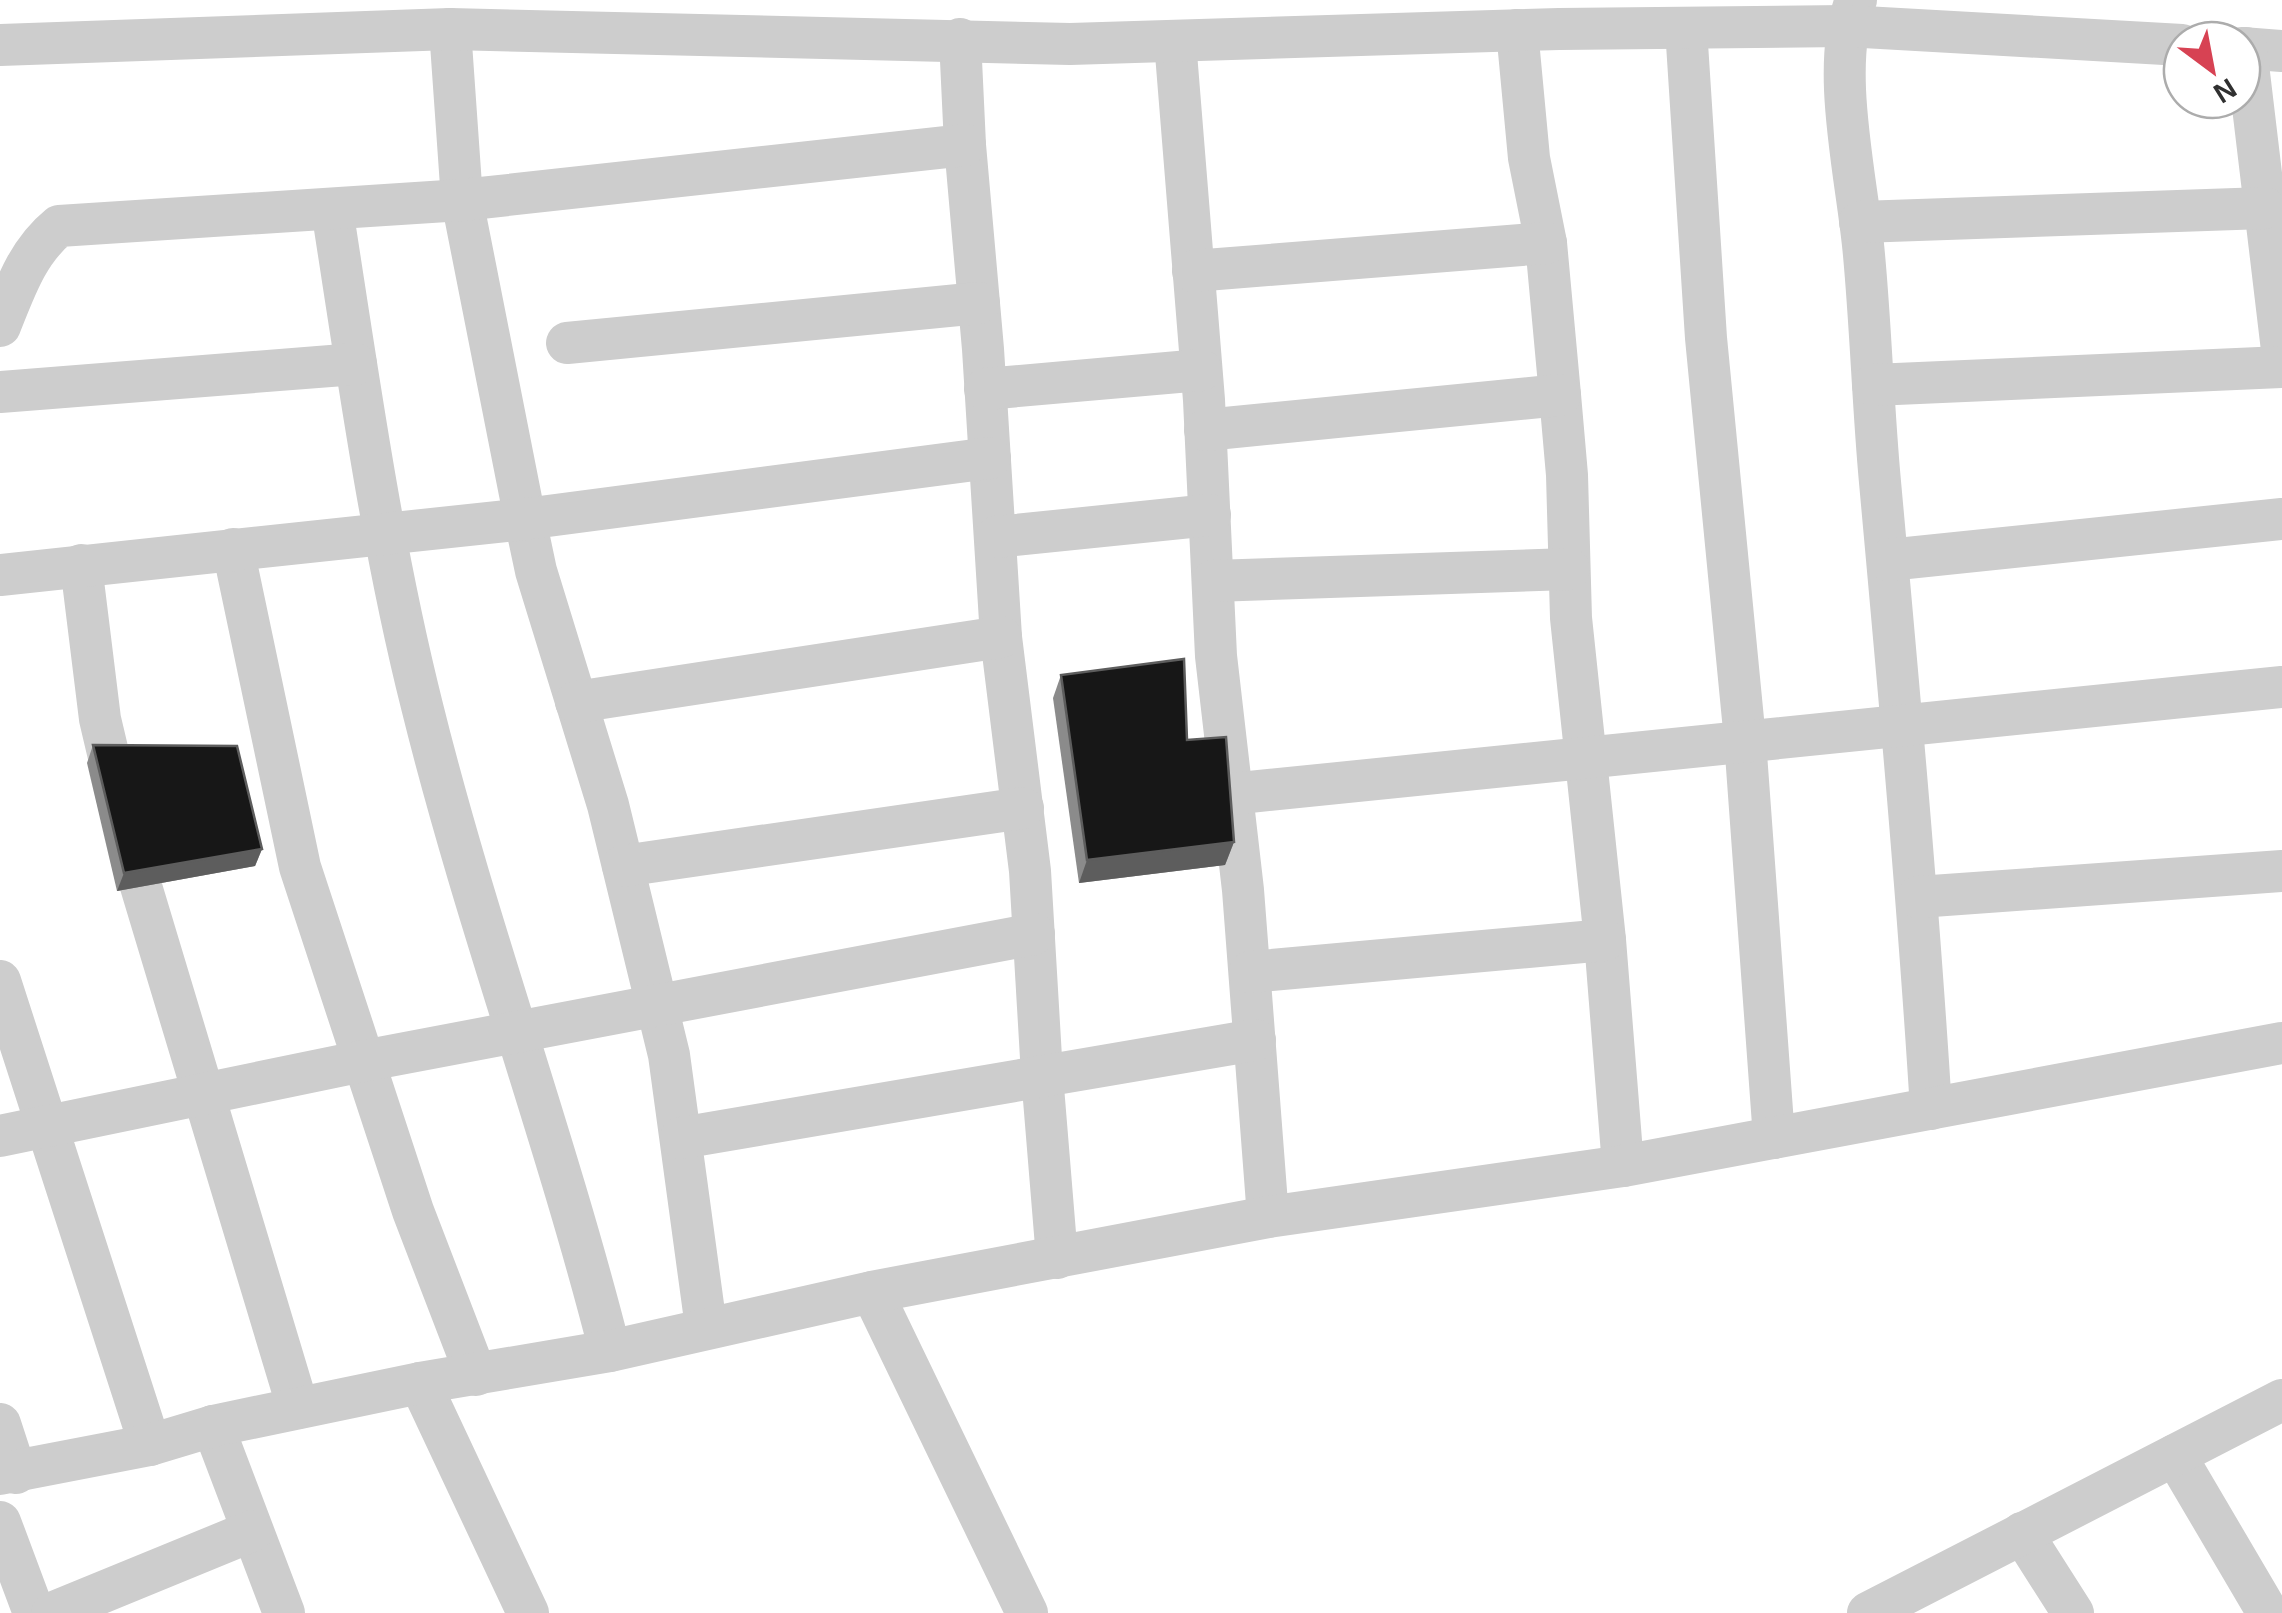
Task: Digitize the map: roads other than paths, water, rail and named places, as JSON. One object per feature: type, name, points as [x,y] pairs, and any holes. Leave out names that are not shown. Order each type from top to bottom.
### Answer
[{"type":"street","points":[[1851,13],[1849,148],[1860,222],[1918,897],[1931,1109]]},
{"type":"street","points":[[0,44],[450,30],[1070,44],[1686,28],[1851,13],[2162,42]]},
{"type":"street","points":[[1686,28],[1706,338],[1744,740],[1774,1138]]},
{"type":"street","points":[[450,30],[462,200],[536,572],[623,866],[668,1054],[706,1327]]},
{"type":"street","points":[[1517,30],[1529,158],[1546,244],[1567,475],[1571,618],[1624,1166]]},
{"type":"street","points":[[960,39],[1001,637],[1023,808],[1057,1258]]},
{"type":"street","points":[[1175,41],[1201,370],[1212,582],[1230,794],[1243,890],[1268,1217]]},
{"type":"street","points":[[2261,120],[2265,208],[2282,350]]},
{"type":"street","points":[[0,326],[26,265],[41,241],[59,226],[462,200],[965,145]]},
{"type":"street","points":[[332,208],[384,535],[422,704],[465,866],[585,1251],[610,1351]]},
{"type":"street","points":[[1860,222],[2265,208]]},
{"type":"street","points":[[1194,271],[1546,244]]},
{"type":"street","points":[[567,342],[979,303]]},
{"type":"street","points":[[0,392],[356,364]]},
{"type":"street","points":[[1873,384],[2282,367]]},
{"type":"street","points":[[985,389],[1201,370]]},
{"type":"street","points":[[1205,430],[1560,396]]},
{"type":"street","points":[[0,575],[525,519],[990,458]]},
{"type":"street","points":[[996,538],[1210,515]]},
{"type":"street","points":[[1888,560],[2282,519]]},
{"type":"street","points":[[233,549],[300,867],[413,1211],[476,1375]]},
{"type":"street","points":[[81,565],[100,719],[134,863],[298,1408]]},
{"type":"street","points":[[1212,582],[1570,569]]},
{"type":"street","points":[[576,702],[1001,637]]},
{"type":"street","points":[[1230,794],[2282,687]]},
{"type":"street","points":[[623,866],[1023,808]]},
{"type":"street","points":[[1918,897],[2282,871]]},
{"type":"street","points":[[0,1136],[363,1061],[1034,934]]},
{"type":"street","points":[[1250,972],[1605,940]]},
{"type":"street","points":[[0,980],[150,1445]]},
{"type":"street","points":[[680,1138],[1255,1040]]},
{"type":"street","points":[[0,1424],[8,1473],[150,1445],[213,1426],[420,1382],[610,1351],[872,1292],[1268,1217],[1624,1166],[2282,1044]]},
{"type":"street","points":[[872,1292],[1027,1613]]},
{"type":"street","points":[[420,1382],[528,1613]]},
{"type":"street","points":[[1873,1612],[2282,1400]]},
{"type":"street","points":[[213,1426],[284,1613]]},
{"type":"street","points":[[2175,1454],[2268,1613]]},
{"type":"street","points":[[0,1522],[34,1613]]},
{"type":"street","points":[[52,1613],[252,1530]]},
{"type":"street","points":[[2022,1533],[2073,1613]]}]
